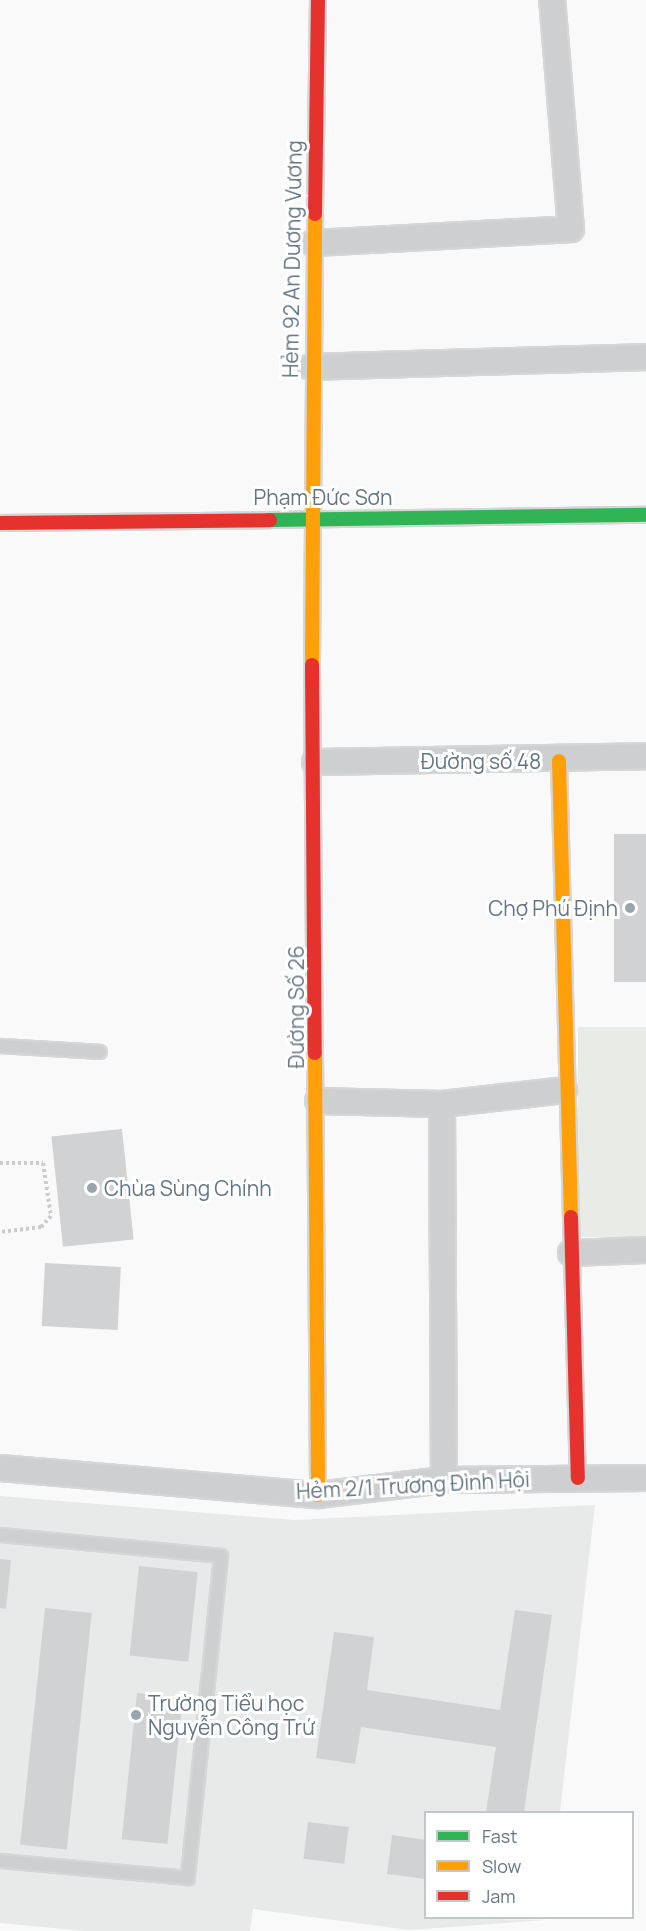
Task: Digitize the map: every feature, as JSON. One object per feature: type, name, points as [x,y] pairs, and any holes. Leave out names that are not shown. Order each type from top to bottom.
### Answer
[{"type":"street","name":"Hẻm 92 An Dương Vương","points":[[311,519],[311,368],[318,0]]},
{"type":"street","points":[[313,243],[571,229],[552,0]]},
{"type":"street","points":[[311,368],[646,357]]},
{"type":"street","name":"Phạm Đức Sơn","points":[[0,523],[646,515]]},
{"type":"street","name":"Đường Số 26","points":[[311,519],[318,1101],[318,1495]]},
{"type":"street","name":"Đường số 48","points":[[315,762],[559,761],[646,756]]},
{"type":"street","points":[[559,761],[564,1090],[578,1478]]},
{"type":"street","points":[[318,1101],[442,1104],[564,1090]]},
{"type":"street","points":[[442,1104],[444,1480]]},
{"type":"street","points":[[571,1253],[646,1250]]},
{"type":"street","name":"Hẻm 2/1 Trương Đình Hội","points":[[0,1468],[318,1495],[444,1480],[646,1478]]},
{"type":"lane","points":[[0,1046],[100,1052]]},
{"type":"lane","points":[[0,1535],[221,1556],[188,1878],[0,1861]]},
{"type":"path","points":[[0,1163],[43,1162],[51,1216],[41,1227],[0,1232]]},
{"type":"shaded area","points":[[578,1027],[646,1027],[646,1237],[578,1237]]},
{"type":"shaded area","points":[[0,1496],[294,1520],[595,1505],[560,1811],[424,1811],[424,1919],[547,1920],[409,1930],[253,1909],[250,1931],[85,1931],[0,1923]]},
{"type":"building","name":"Chợ Phú Định","points":[[614,834],[646,834],[646,982],[614,982]]},
{"type":"building","name":"Chùa Sùng Chính","points":[[122,1129],[134,1239],[63,1247],[51,1136]]},
{"type":"building","points":[[45,1263],[121,1267],[118,1330],[42,1326]]},
{"type":"building","points":[[0,1559],[11,1560],[6,1609],[0,1608]]},
{"type":"building","points":[[139,1566],[198,1572],[188,1662],[130,1656]]},
{"type":"building","points":[[45,1608],[92,1613],[67,1850],[20,1845]]},
{"type":"building","points":[[515,1610],[552,1615],[524,1811],[486,1811],[496,1747],[361,1727],[355,1764],[316,1758],[334,1632],[374,1637],[367,1690],[500,1710]]},
{"type":"building","points":[[137,1693],[183,1698],[167,1844],[122,1839]]},
{"type":"building","points":[[308,1822],[349,1827],[344,1864],[303,1859]]},
{"type":"building","points":[[392,1835],[424,1840],[424,1879],[387,1874]]},
{"type":"traffic: fast","points":[[270,520],[646,515]]},
{"type":"traffic: slow","points":[[312,665],[315,214]]},
{"type":"traffic: slow","points":[[559,761],[571,1217]]},
{"type":"traffic: slow","points":[[315,1053],[318,1495]]},
{"type":"traffic: jam","points":[[315,214],[318,0]]},
{"type":"traffic: jam","points":[[0,523],[270,520]]},
{"type":"traffic: jam","points":[[312,665],[315,1053]]},
{"type":"traffic: jam","points":[[571,1217],[578,1478]]},
{"type":"place","name":"Chợ Phú Định","points":[[630,908]]},
{"type":"place","name":"Chùa Sùng Chính","points":[[92,1188]]},
{"type":"place","name":"Trường Tiểu học Nguyễn Công Trứ","points":[[136,1715]]}]
